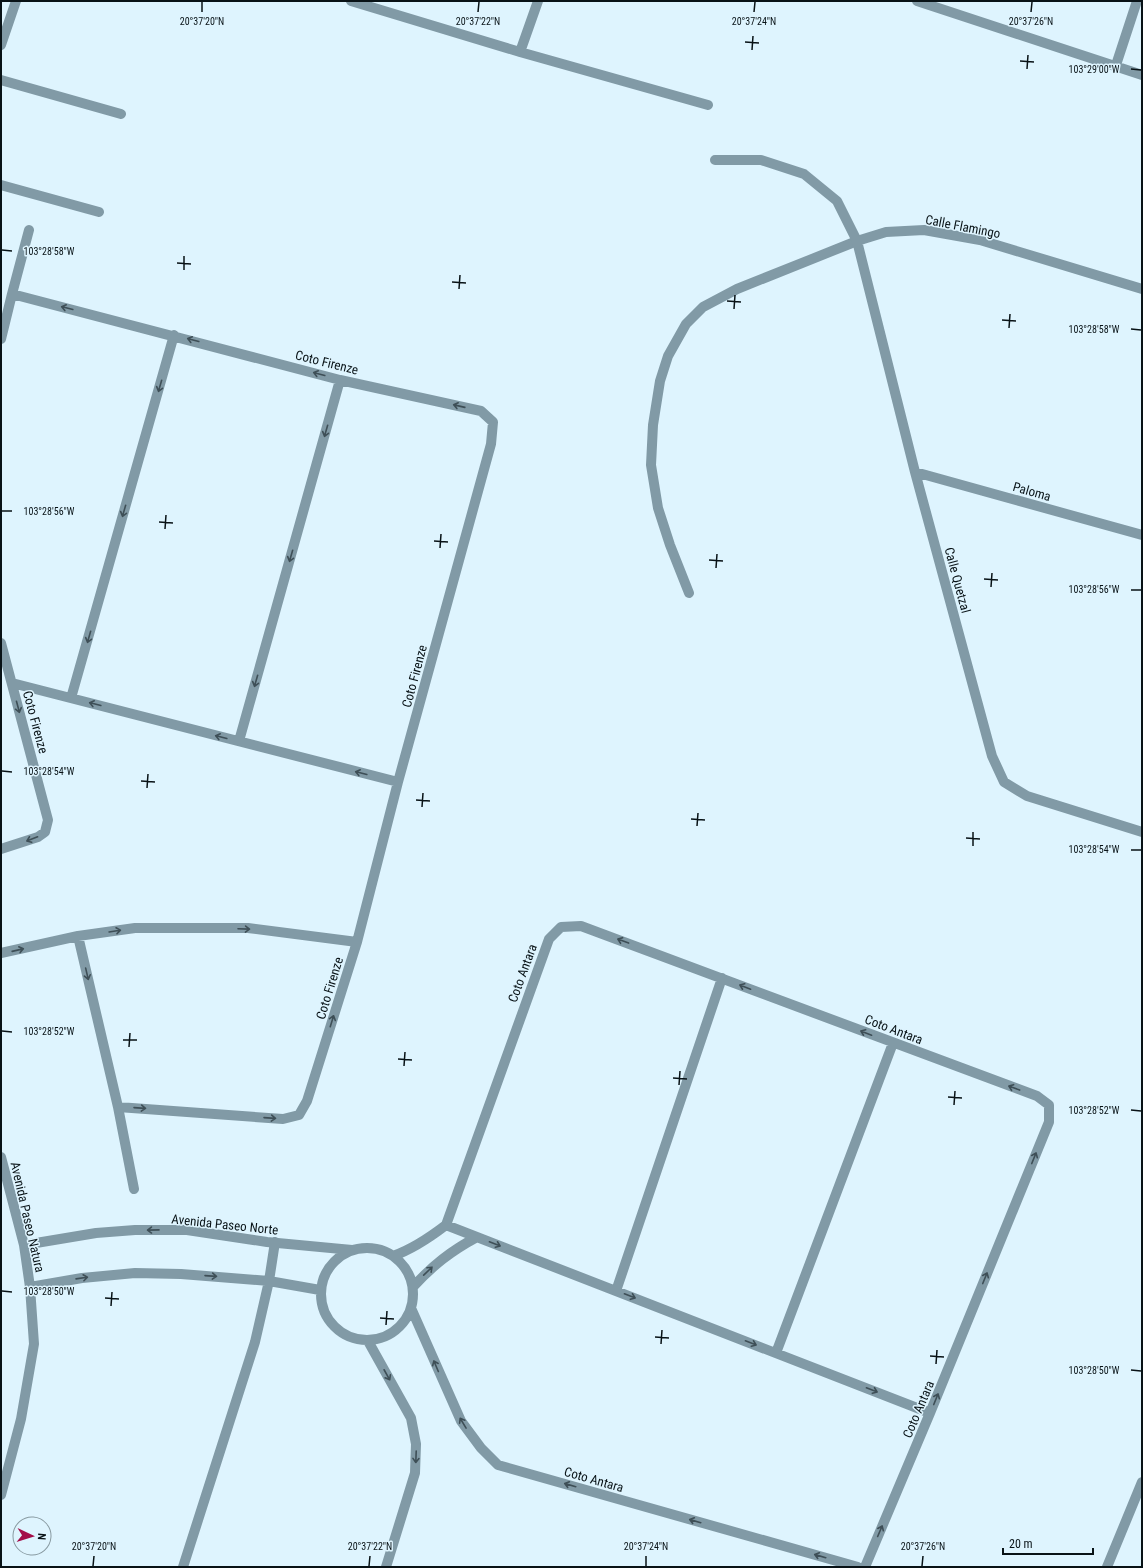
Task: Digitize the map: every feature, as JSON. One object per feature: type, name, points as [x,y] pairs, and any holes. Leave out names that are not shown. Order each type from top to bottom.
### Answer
[{"type":"street","points":[[1,45],[16,1]]},
{"type":"street","points":[[351,1],[520,52],[708,105]]},
{"type":"street","points":[[520,52],[538,1]]},
{"type":"street","points":[[917,1],[946,5],[1142,75]]},
{"type":"street","points":[[1116,65],[1136,1]]},
{"type":"street","points":[[1,80],[121,114]]},
{"type":"street","points":[[715,160],[761,160],[804,174],[836,201],[857,241]]},
{"type":"street","points":[[1,185],[99,212]]},
{"type":"street","points":[[1,338],[29,230]]},
{"type":"street","name":"Calle Flamingo","points":[[689,593],[670,545],[658,508],[651,465],[653,425],[660,381],[668,356],[686,324],[703,307],[737,289],[857,241],[886,232],[924,230],[980,240],[1142,289]]},
{"type":"street","name":"Calle Quetzal","points":[[857,241],[915,472],[992,756],[1004,782],[1027,796],[1142,832]]},
{"type":"street","name":"Coto Firenze","points":[[12,294],[174,335],[340,380],[481,411],[493,422],[491,444],[398,782],[357,942],[307,1101],[299,1115],[283,1119],[118,1107]]},
{"type":"street","points":[[71,698],[174,335]]},
{"type":"street","points":[[238,741],[340,380]]},
{"type":"street","name":"Paloma","points":[[915,472],[1142,535]]},
{"type":"street","name":"Coto Firenze","points":[[1,643],[48,820],[45,832],[38,837],[1,849]]},
{"type":"street","points":[[12,683],[398,782]]},
{"type":"street","name":"Coto Antara","points":[[446,1225],[549,939],[561,927],[581,926],[1037,1096],[1049,1105],[1049,1122],[930,1413],[864,1567]]},
{"type":"street","points":[[1,954],[78,936],[135,928],[248,928],[357,942]]},
{"type":"street","points":[[78,936],[118,1107],[134,1189]]},
{"type":"street","points":[[616,1291],[722,978]]},
{"type":"street","points":[[776,1353],[893,1043]]},
{"type":"street","name":"Avenida Paseo Natura","points":[[1,1157],[24,1245],[30,1287],[34,1344],[21,1419],[1,1495]]},
{"type":"street","points":[[393,1256],[416,1246],[446,1225],[930,1413]]},
{"type":"street","name":"Avenida Paseo Norte","points":[[24,1245],[96,1232],[187,1230],[275,1242],[352,1250]]},
{"type":"street","points":[[413,1287],[445,1256],[478,1237]]},
{"type":"street","points":[[183,1567],[255,1342],[269,1281],[275,1242]]},
{"type":"street","points":[[366,1247],[380,1249],[393,1256],[402,1264],[409,1275],[413,1287],[411,1308],[405,1321],[395,1331],[382,1338],[368,1341],[352,1339],[339,1332],[328,1320],[322,1306],[320,1290],[325,1274],[334,1261],[342,1254],[366,1247]]},
{"type":"street","points":[[30,1287],[82,1278],[135,1273],[181,1274],[269,1281],[320,1290]]},
{"type":"street","name":"Coto Antara","points":[[411,1308],[461,1421],[481,1448],[498,1465],[858,1567]]},
{"type":"street","points":[[368,1341],[411,1418],[416,1444],[415,1473],[386,1567]]},
{"type":"street","points":[[1107,1567],[1142,1482]]}]
